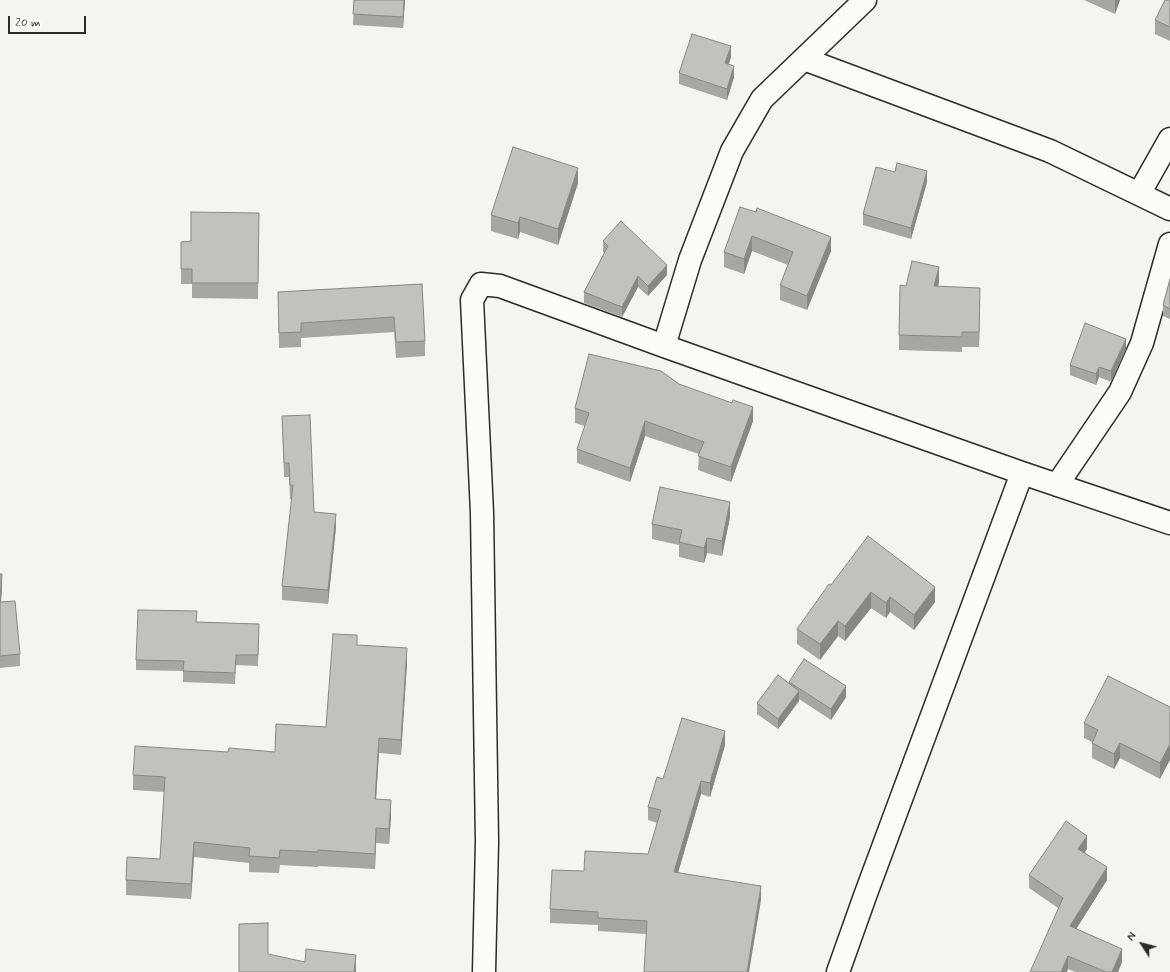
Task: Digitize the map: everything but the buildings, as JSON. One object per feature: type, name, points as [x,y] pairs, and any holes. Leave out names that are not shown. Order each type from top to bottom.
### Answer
[{"type":"street","points":[[664,346],[690,260],[732,151],[762,99],[865,0]]},
{"type":"street","points":[[804,59],[1050,151],[1170,209]]},
{"type":"street","points":[[1139,194],[1170,139]]},
{"type":"street","points":[[1057,485],[1120,392],[1142,343],[1170,244]]},
{"type":"street","points":[[484,972],[487,842],[482,513],[472,300],[481,284],[500,286],[1022,473],[1170,523]]},
{"type":"street","points":[[838,972],[864,896],[1022,473]]}]
